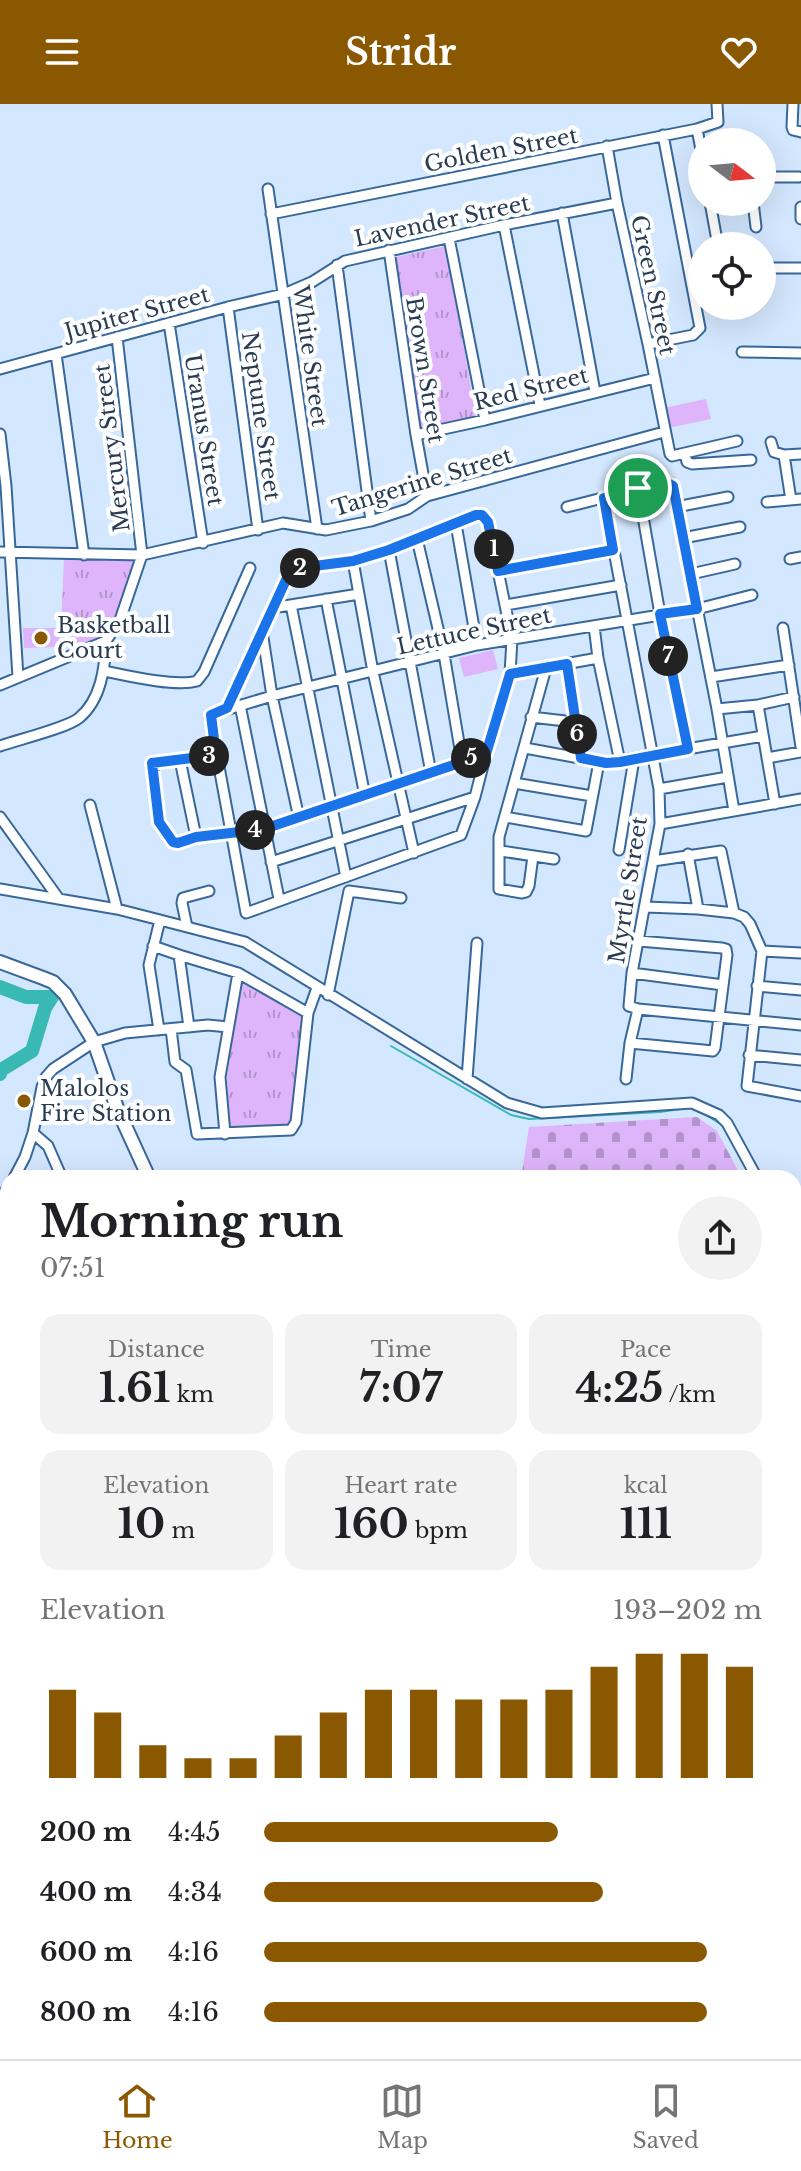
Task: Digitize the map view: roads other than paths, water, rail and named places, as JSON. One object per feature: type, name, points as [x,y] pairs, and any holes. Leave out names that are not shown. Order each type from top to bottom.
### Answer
[{"type":"main road","points":[[0,962],[43,978],[60,988],[94,1042],[117,1108],[145,1170]]},
{"type":"street","points":[[700,128],[718,122],[717,104]]},
{"type":"street","points":[[793,104],[792,127],[801,132]]},
{"type":"street","name":"Golden Street","points":[[271,214],[688,131]]},
{"type":"street","points":[[648,344],[693,335],[700,328],[663,135]]},
{"type":"street","name":"Green Street","points":[[607,146],[664,432]]},
{"type":"street","points":[[776,177],[799,177]]},
{"type":"street","name":"White Street","points":[[268,189],[317,529]]},
{"type":"street","name":"Lavender Street","points":[[284,294],[312,282],[345,261],[617,203]]},
{"type":"street","points":[[801,207],[801,219]]},
{"type":"street","points":[[562,213],[595,392]]},
{"type":"street","points":[[755,216],[756,227]]},
{"type":"street","points":[[504,225],[540,405]]},
{"type":"street","points":[[449,238],[485,420]]},
{"type":"street","name":"Brown Street","points":[[389,250],[427,496]]},
{"type":"street","points":[[337,265],[371,521]]},
{"type":"street","points":[[776,268],[801,268]]},
{"type":"street","name":"Jupiter Street","points":[[0,369],[284,294]]},
{"type":"street","name":"Neptune Street","points":[[228,307],[258,530]]},
{"type":"street","name":"Uranus Street","points":[[169,323],[203,543]]},
{"type":"street","name":"Mercury Street","points":[[117,337],[142,555]]},
{"type":"street","points":[[742,352],[801,353]]},
{"type":"street","points":[[56,354],[84,555]]},
{"type":"street","name":"Red Street","points":[[416,435],[655,378]]},
{"type":"street","points":[[664,432],[670,454],[685,454],[737,441]]},
{"type":"street","name":"Tangerine Street","points":[[5,552],[142,555],[290,523],[326,530],[371,521],[408,509],[427,496],[664,432]]},
{"type":"street","points":[[0,434],[5,552],[18,677]]},
{"type":"street","points":[[771,442],[774,452],[801,454]]},
{"type":"street","points":[[685,454],[687,462],[692,464],[751,460]]},
{"type":"street","points":[[767,502],[796,500],[784,455]]},
{"type":"street","points":[[567,507],[665,482],[673,486],[734,811]]},
{"type":"street","points":[[638,488],[688,749]]},
{"type":"street","points":[[676,507],[728,497]]},
{"type":"street","name":"Myrtle Street","points":[[604,498],[659,789],[660,824],[632,973],[634,1007],[626,1079]]},
{"type":"street","points":[[227,708],[291,569],[353,561],[482,515],[488,522],[512,639],[510,674],[475,797],[461,835],[246,913],[230,832],[216,755],[152,763],[159,822],[175,843],[196,837],[230,832],[264,829],[486,754]]},
{"type":"street","points":[[456,524],[477,645]]},
{"type":"street","points":[[683,538],[740,527]]},
{"type":"street","points":[[417,539],[444,654],[462,761]]},
{"type":"street","points":[[389,550],[431,773]]},
{"type":"street","points":[[498,571],[613,550]]},
{"type":"street","points":[[0,746],[78,719],[93,700],[104,671],[106,641],[120,620],[142,555]]},
{"type":"street","points":[[353,561],[373,672],[414,853]]},
{"type":"street","points":[[691,574],[735,564]]},
{"type":"street","points":[[104,671],[188,683],[197,681],[204,672],[250,568]]},
{"type":"street","points":[[506,605],[621,585]]},
{"type":"street","points":[[272,608],[359,594]]},
{"type":"street","name":"Lettuce Street","points":[[216,755],[210,718],[214,712],[227,708],[477,645],[697,609],[752,595]]},
{"type":"street","points":[[326,599],[365,796]]},
{"type":"street","points":[[291,605],[346,877]]},
{"type":"street","points":[[594,626],[620,762]]},
{"type":"street","points":[[767,758],[801,749],[783,628]]},
{"type":"street","points":[[262,631],[272,696],[299,818]]},
{"type":"street","points":[[0,685],[106,641]]},
{"type":"street","points":[[510,674],[598,658]]},
{"type":"street","points":[[567,664],[581,758]]},
{"type":"street","points":[[711,677],[789,665]]},
{"type":"street","points":[[533,856],[526,892],[499,889],[499,837],[546,668]]},
{"type":"street","points":[[717,709],[794,697]]},
{"type":"street","points":[[240,705],[279,899]]},
{"type":"street","points":[[758,705],[775,804]]},
{"type":"street","points":[[531,717],[574,722]]},
{"type":"street","points":[[525,748],[599,762],[620,762],[763,736]]},
{"type":"street","points":[[619,850],[634,759]]},
{"type":"street","points":[[180,760],[196,837]]},
{"type":"street","points":[[505,817],[586,831],[599,762]]},
{"type":"street","points":[[659,789],[728,777]]},
{"type":"street","points":[[514,783],[592,796]]},
{"type":"street","points":[[271,862],[475,797]]},
{"type":"street","points":[[660,824],[801,799]]},
{"type":"street","points":[[90,805],[117,909]]},
{"type":"street","points":[[0,817],[59,899]]},
{"type":"street","points":[[501,851],[554,859]]},
{"type":"street","points":[[653,861],[721,851],[734,913]]},
{"type":"street","points":[[688,854],[698,909]]},
{"type":"street","points":[[0,889],[117,909],[245,942],[507,1103],[542,1113],[692,1103],[719,1115],[727,1123],[753,1170]]},
{"type":"street","points":[[187,927],[183,898],[209,891]]},
{"type":"street","points":[[328,995],[349,891],[401,898]]},
{"type":"street","points":[[646,907],[734,913],[747,920],[762,951],[747,1086],[801,1096]]},
{"type":"street","points":[[159,1030],[149,965],[160,920]]},
{"type":"street","points":[[630,1043],[713,1051],[723,985],[726,949],[639,941]]},
{"type":"street","points":[[467,1079],[477,943]]},
{"type":"street","points":[[153,946],[238,973],[308,1013]]},
{"type":"street","points":[[762,951],[801,953]]},
{"type":"street","points":[[179,955],[189,1027]]},
{"type":"street","points":[[225,1134],[220,1077],[238,973]]},
{"type":"street","points":[[632,973],[723,985]]},
{"type":"street","points":[[757,986],[801,990]]},
{"type":"street","points":[[171,1029],[175,1062],[186,1070],[195,1132],[199,1135],[291,1130],[296,1126],[308,1013],[317,988]]},
{"type":"street","points":[[634,1007],[801,1025]]},
{"type":"street","points":[[18,1170],[33,1133],[42,1087],[53,1069],[94,1042],[125,1033],[208,1025],[228,1027]]},
{"type":"street","points":[[749,1055],[801,1060]]},
{"type":"street","points":[[33,1133],[48,1146],[58,1170]]},
{"type":"waterway","points":[[0,987],[26,997],[52,997],[45,1008],[32,1051],[1,1070],[0,1074]]},
{"type":"waterway","points":[[391,1046],[511,1115],[529,1119],[687,1108]]},
{"type":"waterway","points":[[700,1111],[722,1125],[742,1159]]},
{"type":"place","name":"Basketball Court","points":[[41,638]]},
{"type":"place","name":"Malolos Fire Station","points":[[24,1101]]}]
